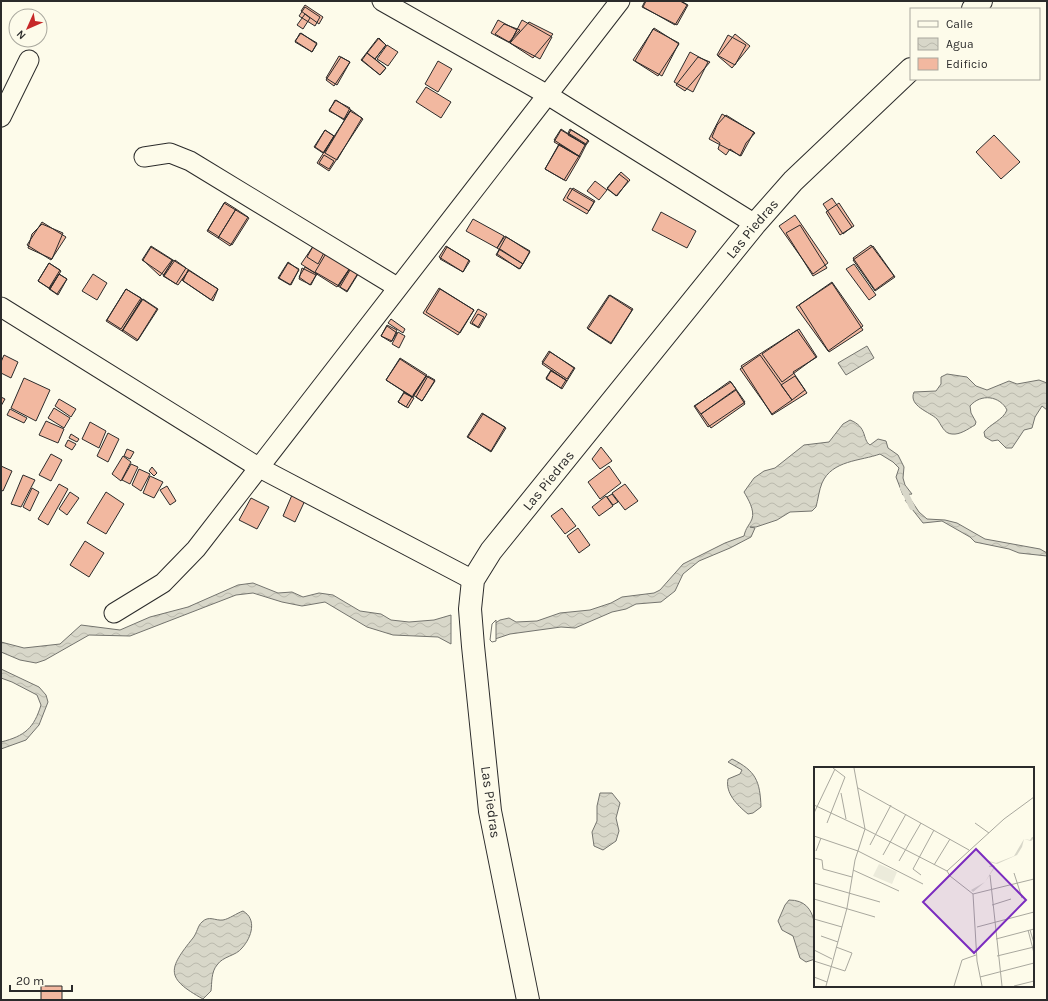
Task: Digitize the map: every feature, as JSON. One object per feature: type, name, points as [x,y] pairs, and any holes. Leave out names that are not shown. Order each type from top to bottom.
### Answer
[{"type":"street","points":[[382,1],[546,94],[755,224]]},
{"type":"street","points":[[114,613],[163,583],[196,549],[546,94],[620,1]]},
{"type":"street","points":[[1,117],[29,60]]},
{"type":"street","name":"Las Piedras","points":[[528,1000],[490,811],[470,609],[473,580],[496,545],[755,224],[793,181],[910,70]]},
{"type":"street","points":[[144,157],[170,153],[190,161],[397,287]]},
{"type":"street","points":[[1,307],[258,467],[473,580]]},
{"type":"water","points":[[867,346],[874,358],[846,375],[838,363]]},
{"type":"water","points":[[947,374],[967,377],[976,386],[987,390],[1009,381],[1017,384],[1039,380],[1047,383],[1047,410],[1042,406],[1035,417],[1032,428],[1024,430],[1012,448],[1006,448],[998,440],[992,441],[985,437],[984,432],[1003,417],[1007,410],[1004,405],[995,399],[985,398],[974,402],[970,406],[971,413],[976,422],[975,425],[961,433],[949,434],[934,416],[917,405],[913,397],[914,392],[936,391],[941,384],[941,377]]},
{"type":"water","points":[[850,420],[860,426],[866,440],[870,445],[878,439],[886,441],[888,448],[898,455],[904,467],[903,478],[905,485],[912,494],[903,495],[896,477],[899,468],[893,462],[880,454],[848,462],[827,475],[822,483],[816,507],[812,511],[790,512],[777,520],[756,527],[750,527],[755,528],[751,537],[699,561],[683,574],[675,591],[661,602],[636,604],[626,609],[612,612],[575,628],[561,627],[510,634],[492,640],[494,624],[500,620],[509,618],[516,622],[537,621],[560,613],[590,610],[611,603],[622,597],[654,593],[660,590],[683,564],[725,543],[744,536],[752,519],[753,512],[744,492],[754,478],[764,471],[775,468],[804,445],[829,442],[843,424]]},
{"type":"water","points":[[905,500],[911,500],[919,512],[927,519],[945,520],[957,523],[985,539],[1040,549],[1047,553],[1047,556],[1019,553],[1009,549],[975,542],[970,537],[942,521],[923,523]]},
{"type":"water","points":[[253,583],[278,593],[292,592],[303,597],[319,593],[333,595],[360,611],[381,614],[391,620],[409,622],[434,620],[451,615],[451,644],[438,637],[393,635],[367,627],[325,602],[302,606],[282,602],[253,593],[236,595],[130,636],[89,635],[45,660],[36,663],[20,660],[1,652],[1,642],[24,648],[60,644],[81,625],[120,630],[150,617],[188,607],[238,585]]},
{"type":"water","points":[[1,669],[39,687],[46,695],[48,702],[39,725],[26,740],[1,749],[1,742],[22,734],[32,725],[41,705],[37,695],[1,678]]},
{"type":"water","points":[[732,759],[747,768],[758,784],[761,807],[753,813],[748,814],[740,807],[728,789],[728,779],[740,774],[742,770],[728,762]]},
{"type":"water","points":[[600,793],[612,793],[620,803],[616,818],[619,831],[616,841],[603,850],[594,846],[592,832],[597,821],[597,806]]},
{"type":"water","points":[[789,900],[799,902],[807,906],[811,913],[814,921],[814,959],[806,962],[800,958],[793,936],[782,930],[778,921],[785,905]]},
{"type":"water","points":[[243,911],[250,919],[252,928],[248,939],[239,951],[217,965],[213,974],[211,991],[203,999],[191,992],[177,979],[174,972],[175,965],[201,923],[207,919],[223,920]]},
{"type":"pier","points":[[496,620],[496,641],[492,642],[490,640],[492,624]]},
{"type":"building","points":[[645,1],[681,1],[688,5],[677,25],[642,7]]},
{"type":"building","points":[[646,1],[680,1],[687,5],[675,25],[643,7]]},
{"type":"building","points":[[305,5],[323,17],[319,24],[301,11]]},
{"type":"building","points":[[305,7],[320,17],[315,26],[299,16]]},
{"type":"building","points":[[305,14],[310,18],[303,29],[297,25]]},
{"type":"building","points":[[498,20],[517,30],[510,43],[491,33]]},
{"type":"building","points":[[522,20],[552,37],[540,59],[510,43]]},
{"type":"building","points":[[529,22],[553,34],[533,58],[510,43]]},
{"type":"building","points":[[504,24],[520,30],[509,42],[495,34]]},
{"type":"building","points":[[654,28],[679,44],[658,76],[633,60]]},
{"type":"building","points":[[653,29],[679,43],[662,76],[635,61]]},
{"type":"building","points":[[300,33],[317,43],[312,52],[295,42]]},
{"type":"building","points":[[301,33],[317,44],[312,52],[295,41]]},
{"type":"building","points":[[735,34],[750,46],[732,68],[718,56]]},
{"type":"building","points":[[728,35],[746,45],[735,65],[717,55]]},
{"type":"building","points":[[378,38],[386,45],[375,59],[386,68],[380,75],[361,60]]},
{"type":"building","points":[[379,38],[386,45],[375,59],[367,53]]},
{"type":"building","points":[[387,45],[398,52],[388,66],[377,59]]},
{"type":"building","points":[[690,52],[708,62],[693,92],[674,82]]},
{"type":"building","points":[[367,53],[386,68],[380,75],[362,60]]},
{"type":"building","points":[[339,56],[350,62],[337,85],[326,78]]},
{"type":"building","points":[[341,57],[350,62],[334,86],[326,80]]},
{"type":"building","points":[[698,57],[710,62],[685,91],[676,85]]},
{"type":"building","points":[[438,61],[452,69],[438,92],[425,84]]},
{"type":"building","points":[[426,87],[451,102],[441,118],[416,102]]},
{"type":"building","points":[[335,100],[350,108],[344,119],[329,111]]},
{"type":"building","points":[[336,100],[351,110],[344,120],[329,110]]},
{"type":"building","points":[[351,110],[363,119],[329,171],[317,163]]},
{"type":"building","points":[[350,111],[362,118],[337,160],[325,153]]},
{"type":"building","points":[[722,114],[754,132],[741,156],[709,139]]},
{"type":"building","points":[[726,115],[755,133],[746,143],[740,156],[730,149],[726,155],[718,149],[720,143],[712,137],[717,125]]},
{"type":"building","points":[[561,129],[585,145],[579,156],[554,140]]},
{"type":"building","points":[[570,129],[588,140],[586,144],[568,133]]},
{"type":"building","points":[[325,130],[334,136],[324,153],[315,147]]},
{"type":"building","points":[[325,130],[334,136],[323,153],[314,147]]},
{"type":"building","points":[[561,130],[586,145],[580,157],[554,142]]},
{"type":"building","points":[[571,130],[589,141],[586,145],[568,135]]},
{"type":"building","points":[[994,135],[1020,162],[1001,179],[976,152]]},
{"type":"building","points":[[559,144],[579,156],[564,180],[545,169]]},
{"type":"building","points":[[559,145],[580,157],[566,181],[545,169]]},
{"type":"building","points":[[324,155],[334,161],[329,169],[319,163]]},
{"type":"building","points":[[621,172],[630,180],[616,196],[607,188]]},
{"type":"building","points":[[619,174],[628,181],[617,196],[607,189]]},
{"type":"building","points":[[595,181],[607,190],[599,200],[587,191]]},
{"type":"building","points":[[570,188],[594,202],[587,214],[563,200]]},
{"type":"building","points":[[573,188],[595,201],[589,211],[567,198]]},
{"type":"building","points":[[832,198],[852,227],[843,234],[823,204]]},
{"type":"building","points":[[225,202],[236,209],[218,238],[207,231]]},
{"type":"building","points":[[224,203],[249,218],[232,245],[208,230]]},
{"type":"building","points":[[839,203],[854,226],[840,235],[826,212]]},
{"type":"building","points":[[236,209],[248,217],[230,246],[218,238]]},
{"type":"building","points":[[661,212],[696,231],[687,248],[652,230]]},
{"type":"building","points":[[795,215],[828,263],[813,274],[779,226]]},
{"type":"building","points":[[473,219],[504,236],[497,248],[466,231]]},
{"type":"building","points":[[42,222],[66,237],[51,260],[27,245]]},
{"type":"building","points":[[42,224],[63,233],[52,259],[28,248],[32,234]]},
{"type":"building","points":[[800,225],[827,268],[813,276],[786,233]]},
{"type":"building","points":[[505,236],[530,252],[523,264],[497,248]]},
{"type":"building","points":[[506,237],[530,251],[520,269],[496,255]]},
{"type":"building","points":[[316,242],[352,265],[337,287],[301,264]]},
{"type":"building","points":[[315,243],[326,249],[318,264],[307,257]]},
{"type":"building","points":[[871,245],[894,276],[875,290],[853,258]]},
{"type":"building","points":[[151,246],[173,260],[164,275],[142,260]]},
{"type":"building","points":[[446,246],[470,261],[463,272],[439,257]]},
{"type":"building","points":[[873,246],[895,277],[875,291],[853,260]]},
{"type":"building","points":[[151,247],[172,260],[160,276],[143,260]]},
{"type":"building","points":[[447,247],[469,260],[463,272],[440,259]]},
{"type":"building","points":[[500,249],[523,264],[519,269],[497,254]]},
{"type":"building","points":[[328,250],[352,265],[339,286],[315,272]]},
{"type":"building","points":[[173,260],[189,270],[178,285],[163,276]]},
{"type":"building","points":[[175,260],[186,268],[176,284],[164,276]]},
{"type":"building","points":[[288,262],[299,270],[290,285],[278,278]]},
{"type":"building","points":[[49,263],[60,270],[49,288],[38,281]]},
{"type":"building","points":[[49,263],[61,271],[50,289],[38,281]]},
{"type":"building","points":[[288,263],[299,269],[291,285],[279,278]]},
{"type":"building","points":[[854,264],[876,295],[869,300],[846,269]]},
{"type":"building","points":[[352,265],[360,271],[347,292],[338,286]]},
{"type":"building","points":[[353,265],[360,270],[347,291],[340,287]]},
{"type":"building","points":[[305,267],[317,274],[310,285],[299,277]]},
{"type":"building","points":[[302,268],[316,275],[311,285],[299,279]]},
{"type":"building","points":[[188,270],[218,289],[213,301],[183,281]]},
{"type":"building","points":[[189,270],[218,289],[211,300],[182,280]]},
{"type":"building","points":[[59,274],[67,279],[58,295],[49,289]]},
{"type":"building","points":[[59,274],[67,279],[57,294],[50,289]]},
{"type":"building","points":[[93,274],[107,283],[97,300],[82,291]]},
{"type":"building","points":[[832,282],[863,326],[828,351],[796,307]]},
{"type":"building","points":[[832,283],[863,330],[829,352],[799,305]]},
{"type":"building","points":[[439,288],[474,310],[458,335],[423,313]]},
{"type":"building","points":[[126,289],[141,298],[121,329],[107,320]]},
{"type":"building","points":[[126,289],[142,299],[122,331],[106,321]]},
{"type":"building","points":[[440,289],[474,310],[460,333],[426,312]]},
{"type":"building","points":[[609,295],[632,310],[611,343],[587,328]]},
{"type":"building","points":[[610,295],[633,309],[611,344],[588,329]]},
{"type":"building","points":[[142,299],[157,309],[137,341],[122,331]]},
{"type":"building","points":[[143,299],[158,309],[138,340],[123,330]]},
{"type":"building","points":[[478,309],[487,314],[479,328],[470,323]]},
{"type":"building","points":[[478,314],[484,317],[478,327],[472,323]]},
{"type":"building","points":[[391,319],[405,329],[403,333],[388,323]]},
{"type":"building","points":[[387,325],[397,330],[392,341],[381,336]]},
{"type":"building","points":[[387,326],[397,333],[391,342],[381,336]]},
{"type":"building","points":[[799,329],[817,357],[793,372],[807,393],[772,415],[741,366]]},
{"type":"building","points":[[797,330],[816,357],[782,382],[762,354]]},
{"type":"building","points":[[398,332],[405,336],[399,348],[392,344]]},
{"type":"building","points":[[549,351],[574,368],[567,379],[542,362]]},
{"type":"building","points":[[550,352],[575,368],[567,381],[542,364]]},
{"type":"building","points":[[4,355],[18,362],[11,378],[1,373],[1,362]]},
{"type":"building","points":[[760,355],[792,400],[772,414],[740,369]]},
{"type":"building","points":[[400,358],[427,375],[413,397],[386,380]]},
{"type":"building","points":[[400,359],[426,376],[412,397],[386,380]]},
{"type":"building","points":[[551,370],[567,381],[562,389],[546,378]]},
{"type":"building","points":[[551,371],[566,380],[561,388],[546,379]]},
{"type":"building","points":[[426,376],[435,381],[422,401],[413,395]]},
{"type":"building","points":[[428,376],[435,380],[422,401],[416,397]]},
{"type":"building","points":[[795,376],[805,390],[792,400],[781,385]]},
{"type":"building","points":[[24,378],[50,390],[36,421],[11,408]]},
{"type":"building","points":[[730,381],[736,389],[701,414],[695,406]]},
{"type":"building","points":[[731,382],[745,402],[708,427],[694,406]]},
{"type":"building","points":[[736,390],[745,404],[711,428],[701,414]]},
{"type":"building","points":[[404,392],[412,397],[406,407],[398,402]]},
{"type":"building","points":[[404,393],[414,398],[408,408],[398,402]]},
{"type":"building","points":[[1,397],[5,399],[1,406]]},
{"type":"building","points":[[59,399],[76,409],[71,417],[55,406]]},
{"type":"building","points":[[54,408],[70,418],[64,428],[48,418]]},
{"type":"building","points":[[10,409],[27,418],[24,423],[7,415]]},
{"type":"building","points":[[482,413],[505,427],[491,451],[467,437]]},
{"type":"building","points":[[483,414],[506,428],[491,452],[468,437]]},
{"type":"building","points":[[46,421],[64,429],[58,443],[39,435]]},
{"type":"building","points":[[90,422],[106,431],[99,448],[82,439]]},
{"type":"building","points":[[108,433],[119,439],[108,462],[97,456]]},
{"type":"building","points":[[71,434],[79,439],[77,442],[69,438]]},
{"type":"building","points":[[68,440],[76,444],[72,450],[65,446]]},
{"type":"building","points":[[601,447],[612,461],[600,469],[592,459]]},
{"type":"building","points":[[127,449],[134,452],[130,459],[124,456]]},
{"type":"building","points":[[51,454],[62,460],[51,481],[39,475]]},
{"type":"building","points":[[123,456],[131,462],[121,481],[112,474]]},
{"type":"building","points":[[131,464],[138,467],[130,484],[122,480]]},
{"type":"building","points":[[1,466],[12,471],[3,491],[1,490]]},
{"type":"building","points":[[609,466],[621,483],[600,499],[588,482]]},
{"type":"building","points":[[152,467],[157,473],[154,476],[149,471]]},
{"type":"building","points":[[139,469],[150,474],[141,491],[132,485]]},
{"type":"building","points":[[23,475],[35,480],[21,507],[11,504]]},
{"type":"building","points":[[150,476],[163,482],[154,498],[143,493]]},
{"type":"building","points":[[59,484],[68,489],[48,525],[38,519]]},
{"type":"building","points":[[625,484],[638,501],[625,510],[612,493]]},
{"type":"building","points":[[167,486],[176,501],[170,505],[160,490]]},
{"type":"building","points":[[32,488],[39,492],[30,511],[23,507]]},
{"type":"building","points":[[295,488],[308,494],[295,522],[283,516]]},
{"type":"building","points":[[70,492],[79,498],[67,515],[59,509]]},
{"type":"building","points":[[106,492],[124,504],[106,534],[87,523]]},
{"type":"building","points":[[612,494],[618,502],[613,505],[607,497]]},
{"type":"building","points":[[606,496],[613,506],[599,516],[592,507]]},
{"type":"building","points":[[251,498],[269,507],[257,529],[239,520]]},
{"type":"building","points":[[562,508],[576,526],[565,534],[551,516]]},
{"type":"building","points":[[578,528],[590,545],[579,553],[567,536]]},
{"type":"building","points":[[85,541],[104,553],[89,577],[70,565]]},
{"type":"building","points":[[41,986],[62,986],[62,1000],[41,1000]]},
{"type":"waterway","points":[[903,488],[912,507]]}]
